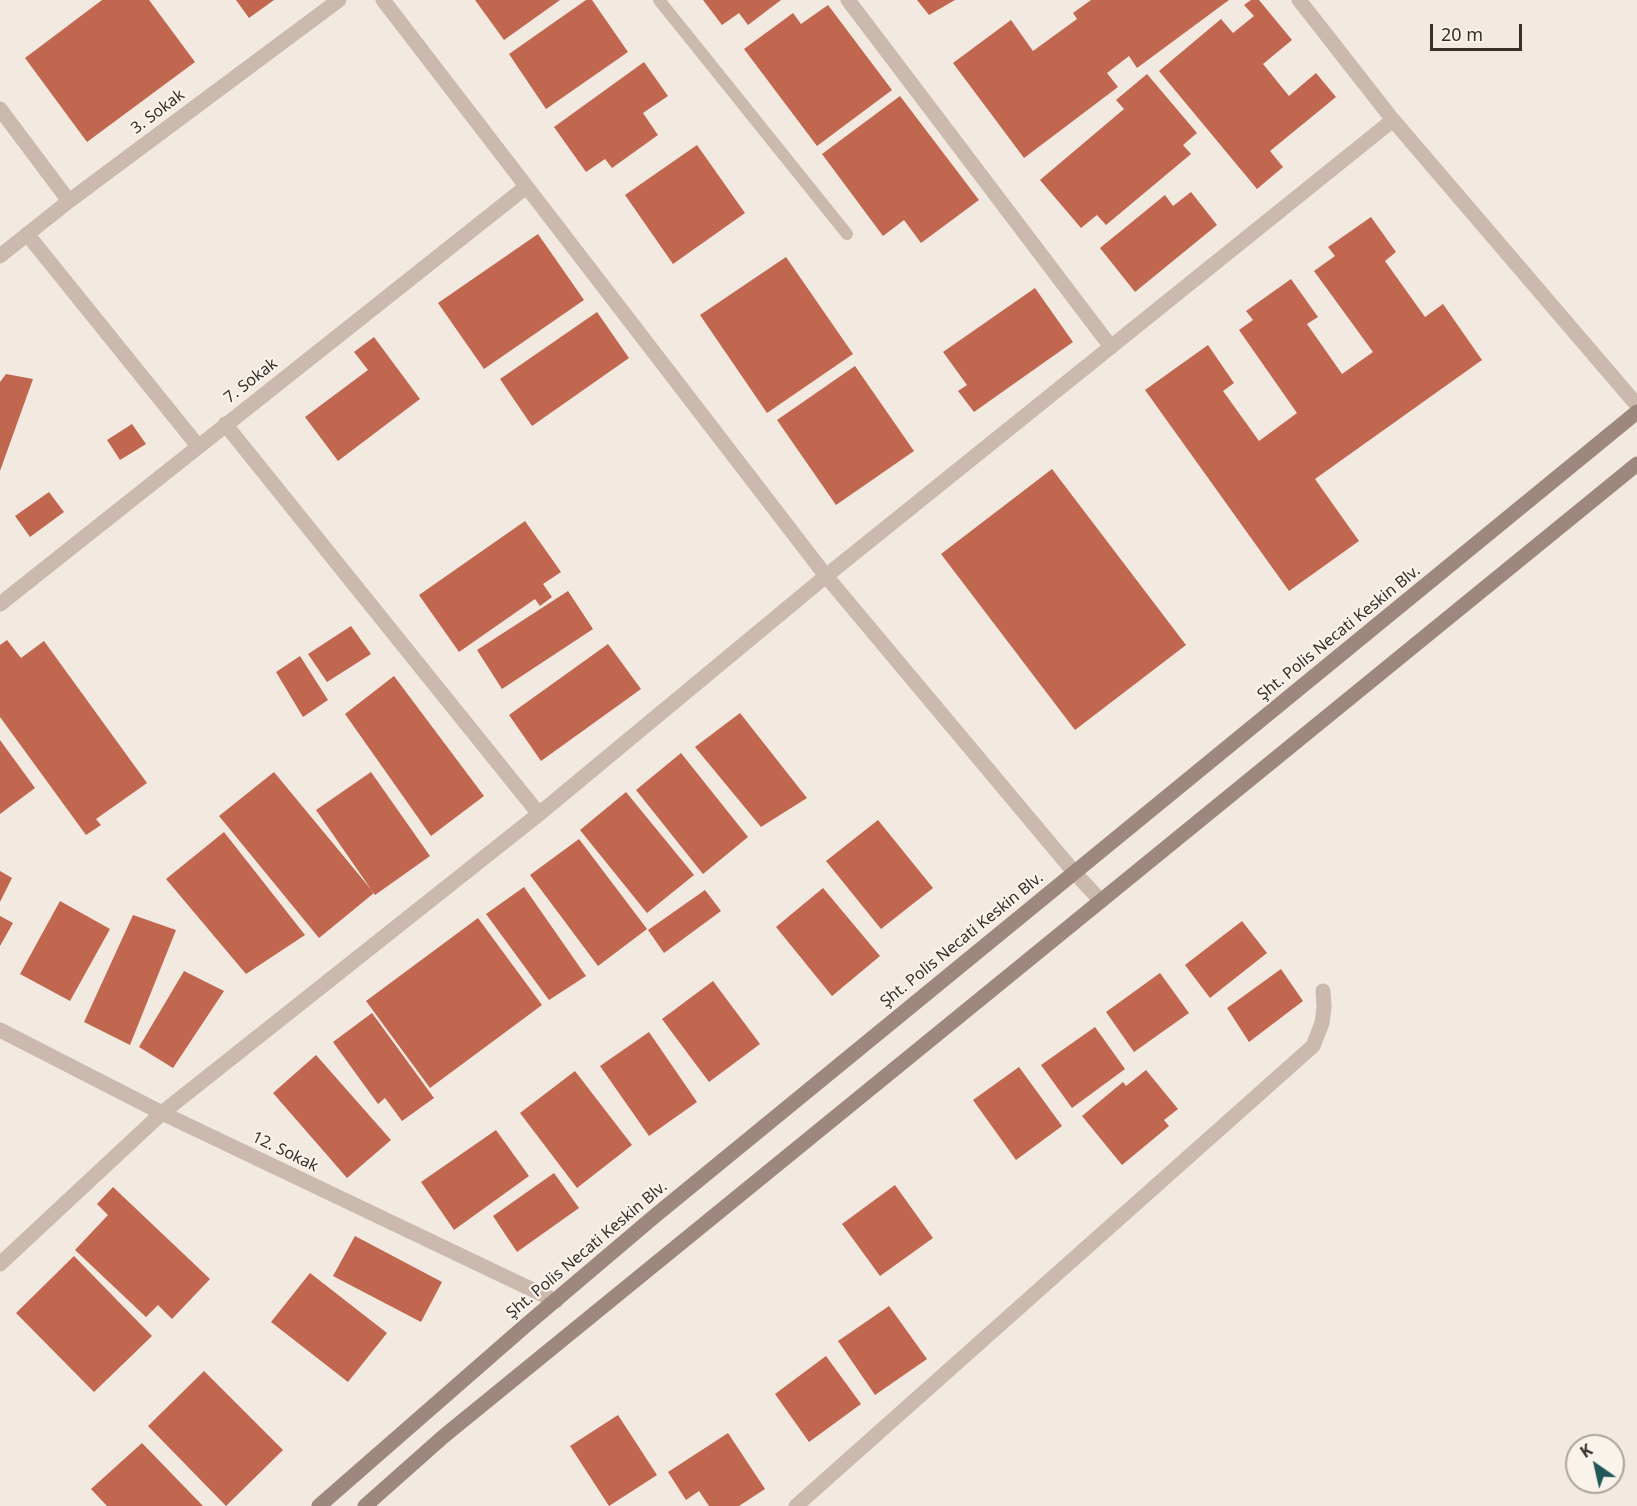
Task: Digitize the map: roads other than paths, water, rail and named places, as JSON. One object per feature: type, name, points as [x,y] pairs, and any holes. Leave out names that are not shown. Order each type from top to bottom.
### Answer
[{"type":"street","name":"3. Sokak","points":[[0,256],[69,201],[339,0]]},
{"type":"street","points":[[383,0],[826,576],[1074,872],[1101,901]]},
{"type":"street","points":[[848,0],[1111,347]]},
{"type":"street","points":[[1299,0],[1393,120],[1637,405]]},
{"type":"street","points":[[0,109],[69,201]]},
{"type":"street","points":[[0,1264],[162,1113],[539,814],[826,576],[1393,120]]},
{"type":"street","name":"7. Sokak","points":[[0,604],[526,187]]},
{"type":"street","points":[[27,234],[198,446]]},
{"type":"street","name":"Şht. Polis Necati Keskin Blv.","points":[[319,1506],[656,1215],[1637,412]]},
{"type":"street","points":[[225,424],[539,814]]},
{"type":"street","points":[[365,1506],[444,1436],[1637,464]]},
{"type":"street","points":[[796,1506],[1313,1046],[1322,1023],[1323,991]]},
{"type":"street","name":"12. Sokak","points":[[0,1030],[162,1113],[556,1301]]},
{"type":"lane","points":[[659,0],[847,234]]}]
